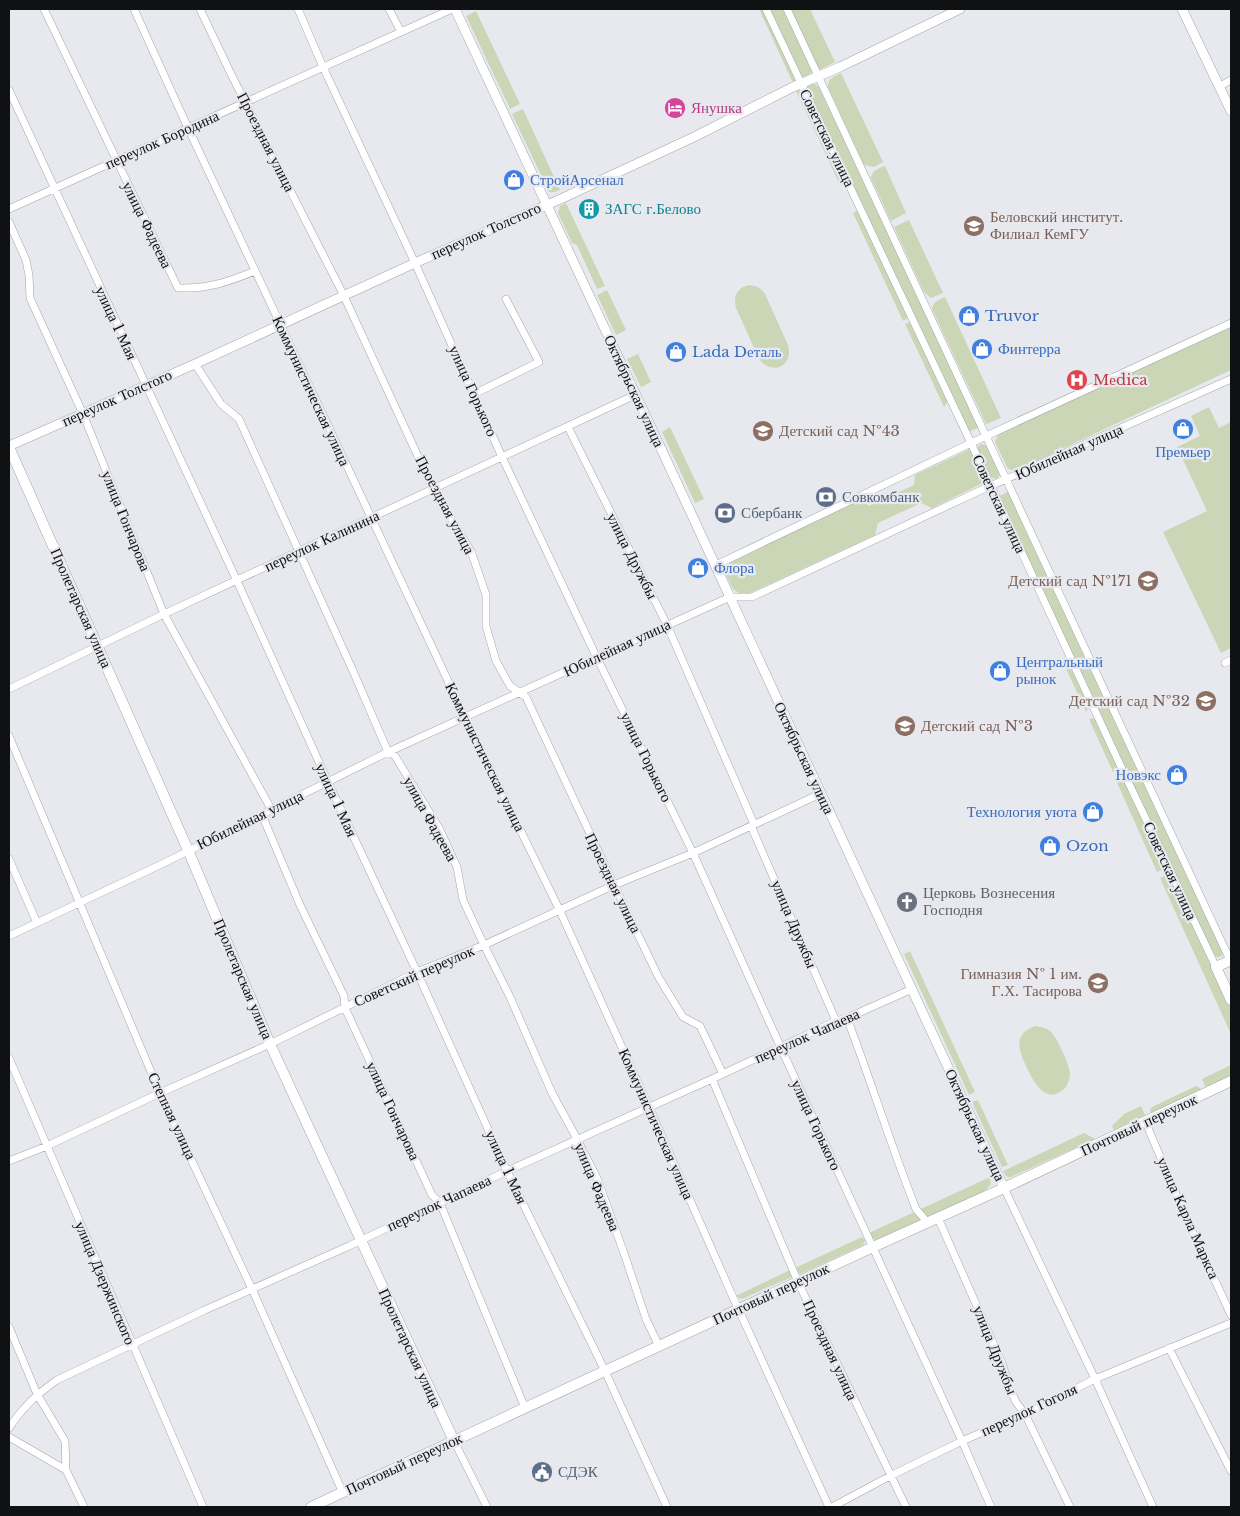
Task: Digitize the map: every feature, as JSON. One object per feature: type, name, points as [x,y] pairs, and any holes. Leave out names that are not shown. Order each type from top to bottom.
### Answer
[{"type":"main road","name":"Пролетарская улица","points":[[9,447],[188,850],[270,1044],[454,1441]]},
{"type":"main road","points":[[1216,967],[1231,961]]},
{"type":"main road","name":"Советская улица","points":[[1216,967],[1231,1000]]},
{"type":"main road","name":"Почтовый переулок","points":[[311,1507],[1004,1188],[1231,1081]]},
{"type":"street","name":"улица Фадеева","points":[[44,9],[178,288],[218,285],[255,271]]},
{"type":"street","name":"Коммунистическая улица","points":[[134,9],[465,717],[560,911],[739,1309],[831,1507]]},
{"type":"street","name":"Проездная улица","points":[[200,9],[344,296],[433,489],[471,551],[486,595],[486,626],[496,661],[510,686],[526,698],[664,986],[683,1017],[700,1026],[723,1074]]},
{"type":"street","name":"улица Горького","points":[[298,9],[502,457],[597,658],[693,853],[780,1048],[991,1507]]},
{"type":"street","points":[[390,9],[401,32]]},
{"type":"street","name":"переулок Бородина","points":[[9,209],[454,9]]},
{"type":"street","name":"Октябрьская улица","points":[[454,9],[731,597],[820,794],[1095,1379],[1153,1507]]},
{"type":"street","name":"Советская улица","points":[[766,9],[971,443],[1134,796],[1216,967]]},
{"type":"street","name":"Советская улица","points":[[787,9],[1231,961]]},
{"type":"street","name":"переулок Толстого","points":[[9,447],[565,197],[960,9]]},
{"type":"street","points":[[1182,9],[1231,111]]},
{"type":"street","points":[[1220,86],[1231,80]]},
{"type":"street","name":"улица 1 Мая","points":[[9,90],[145,386],[237,580],[507,1171],[605,1371],[667,1507]]},
{"type":"street","name":"улица Гончарова","points":[[9,222],[26,260],[30,298],[83,414],[164,614],[271,809]]},
{"type":"street","points":[[474,394],[539,362],[506,299]]},
{"type":"street","points":[[716,565],[971,443],[1231,323]]},
{"type":"street","name":"улица Фадеева","points":[[195,364],[221,404],[239,419],[388,752],[395,756],[439,828],[457,867],[463,900],[510,997],[552,1093],[597,1178],[646,1319],[659,1346]]},
{"type":"street","name":"Юбилейная улица","points":[[9,936],[262,815],[388,752],[518,692],[731,597],[752,597],[1231,378]]},
{"type":"street","name":"переулок Калинина","points":[[9,689],[164,614],[635,395]]},
{"type":"street","name":"улица Дружбы","points":[[568,427],[668,625],[836,1021]]},
{"type":"street","name":"Степная улица","points":[[9,736],[160,1092],[252,1289],[343,1493]]},
{"type":"street","name":"Советский переулок","points":[[9,1161],[47,1146],[160,1092],[270,1044],[417,972],[484,946],[614,885],[693,853],[820,794]]},
{"type":"street","name":"улица Гончарова","points":[[262,815],[300,906],[344,996],[345,1008],[432,1195],[440,1203],[524,1408]]},
{"type":"street","points":[[9,858],[37,923]]},
{"type":"street","name":"переулок Чапаева","points":[[9,1428],[19,1412],[37,1394],[56,1380],[507,1171],[912,988]]},
{"type":"street","points":[[846,1018],[916,1210],[928,1223]]},
{"type":"street","name":"улица Дзержинского","points":[[9,1058],[203,1507]]},
{"type":"street","name":"Проездная улица","points":[[712,1080],[798,1282],[906,1507]]},
{"type":"street","name":"улица Карла Маркса","points":[[1149,1120],[1148,1128],[1231,1315]]},
{"type":"street","name":"улица Дружбы","points":[[938,1218],[1002,1363],[1010,1389],[1016,1402],[1025,1414],[1070,1507]]},
{"type":"street","name":"переулок Гоголя","points":[[831,1507],[962,1441],[1025,1414],[1095,1379],[1231,1323]]},
{"type":"street","points":[[9,1327],[37,1394],[65,1441],[66,1470],[84,1507]]},
{"type":"street","points":[[1169,1348],[1231,1471]]},
{"type":"street","points":[[9,1437],[66,1470]]},
{"type":"street","name":"Пролетарская улица","points":[[454,1441],[486,1507]]},
{"type":"green space","points":[[759,9],[764,9],[797,81],[793,83]]},
{"type":"green space","points":[[768,9],[783,9],[812,70],[811,73],[803,78],[800,76]]},
{"type":"green space","points":[[789,9],[810,9],[835,62],[818,69]]},
{"type":"green space","points":[[476,11],[520,104],[510,109],[466,16]]},
{"type":"green space","points":[[841,73],[883,162],[874,167],[864,165],[828,87],[830,80]]},
{"type":"green space","points":[[813,83],[819,87],[979,427],[969,432],[806,87]]},
{"type":"green space","points":[[799,90],[803,93],[845,182],[840,185],[796,91]]},
{"type":"green space","points":[[523,109],[560,190],[549,192],[512,114]]},
{"type":"green space","points":[[885,166],[906,213],[891,221],[871,178],[874,171]]},
{"type":"green space","points":[[566,203],[605,286],[597,289],[577,245],[572,243],[558,213],[560,206]]},
{"type":"green space","points":[[858,210],[908,318],[903,321],[853,213]]},
{"type":"green space","points":[[909,220],[943,293],[931,298],[924,292],[894,227]]},
{"type":"green space","points":[[749,285],[762,290],[765,294],[788,345],[788,359],[781,367],[770,367],[759,359],[736,308],[735,300],[737,293],[741,288]]},
{"type":"green space","points":[[607,290],[626,330],[616,335],[597,295]]},
{"type":"green space","points":[[945,297],[1001,418],[986,424],[932,309],[935,302]]},
{"type":"green space","points":[[910,322],[949,399],[944,407],[905,324]]},
{"type":"green space","points":[[1231,325],[1231,370],[1017,470],[1010,470],[1007,467],[995,442],[998,434]]},
{"type":"green space","points":[[638,354],[651,382],[641,387],[627,359]]},
{"type":"green space","points":[[1209,407],[1219,428],[1231,422],[1231,648],[1221,653],[1163,532],[1207,511],[1177,447],[1200,436],[1191,416]]},
{"type":"green space","points":[[670,427],[704,499],[695,503],[662,432]]},
{"type":"green space","points":[[981,444],[986,445],[1000,474],[998,478],[991,477],[977,450]]},
{"type":"green space","points":[[970,449],[985,482],[932,508],[921,503],[878,523],[875,535],[748,594],[739,593],[733,589],[725,573],[731,561],[861,499],[869,506],[914,485],[915,475]]},
{"type":"green space","points":[[1008,492],[1222,951],[1223,954],[1220,957],[1215,957],[1212,954],[999,496]]},
{"type":"green space","points":[[1063,662],[1071,664],[1090,705],[1086,712]]},
{"type":"green space","points":[[1096,718],[1120,768],[1113,772],[1089,719]]},
{"type":"green space","points":[[1115,778],[1124,779],[1166,868],[1157,872]]},
{"type":"green space","points":[[1169,874],[1231,1009],[1231,1034],[1160,878]]},
{"type":"green space","points":[[910,951],[975,1092],[969,1095],[904,954]]},
{"type":"green space","points":[[1036,1026],[1048,1030],[1054,1035],[1068,1064],[1069,1081],[1065,1088],[1051,1095],[1036,1084],[1021,1054],[1019,1042],[1021,1037],[1029,1029]]},
{"type":"green space","points":[[1231,1065],[1231,1076],[1208,1087],[1205,1086],[1202,1079]]},
{"type":"green space","points":[[1196,1086],[1201,1091],[1151,1113],[1152,1107]]},
{"type":"green space","points":[[978,1100],[1008,1165],[1002,1167],[972,1102]]},
{"type":"green space","points":[[1141,1106],[1145,1115],[1114,1130],[1112,1126],[1124,1114]]},
{"type":"green space","points":[[1084,1133],[1095,1139],[1011,1177],[1006,1176],[1003,1171]]},
{"type":"green space","points":[[990,1177],[991,1184],[985,1191],[877,1240],[873,1239],[869,1233]]},
{"type":"green space","points":[[862,1237],[865,1240],[863,1245],[800,1274],[795,1268]]},
{"type":"green space","points":[[790,1270],[794,1276],[742,1299],[736,1296]]},
{"type":"place","name":"Янушка","points":[[675,108]]},
{"type":"place","name":"СтройАрсенал","points":[[514,180]]},
{"type":"place","name":"ЗАГС г.Белово","points":[[589,209]]},
{"type":"place","name":"Беловский институт. Филиал КемГУ","points":[[974,226]]},
{"type":"place","name":"Truvor","points":[[969,316]]},
{"type":"place","name":"Финтерра","points":[[982,349]]},
{"type":"place","name":"Lada Dеталь","points":[[676,352]]},
{"type":"place","name":"Mеdica","points":[[1077,380]]},
{"type":"place","name":"Премьер","points":[[1183,429]]},
{"type":"place","name":"Детский сад №43","points":[[763,431]]},
{"type":"place","name":"Совкомбанк","points":[[826,497]]},
{"type":"place","name":"Сбербанк","points":[[725,513]]},
{"type":"place","name":"Флора","points":[[698,568]]},
{"type":"place","name":"Детский сад №171","points":[[1148,581]]},
{"type":"place","name":"Центральный рынок","points":[[1000,671]]},
{"type":"place","name":"Детский сад №32","points":[[1206,701]]},
{"type":"place","name":"Детский сад №3","points":[[905,726]]},
{"type":"place","name":"Новэкс","points":[[1177,775]]},
{"type":"place","name":"Технология уюта","points":[[1093,812]]},
{"type":"place","name":"Ozon","points":[[1050,846]]},
{"type":"place","name":"Церковь Вознесения Господня","points":[[907,902]]},
{"type":"place","name":"Гимназия № 1 им. Г.Х. Тасирова","points":[[1098,983]]},
{"type":"place","name":"СДЭК","points":[[542,1472]]}]
